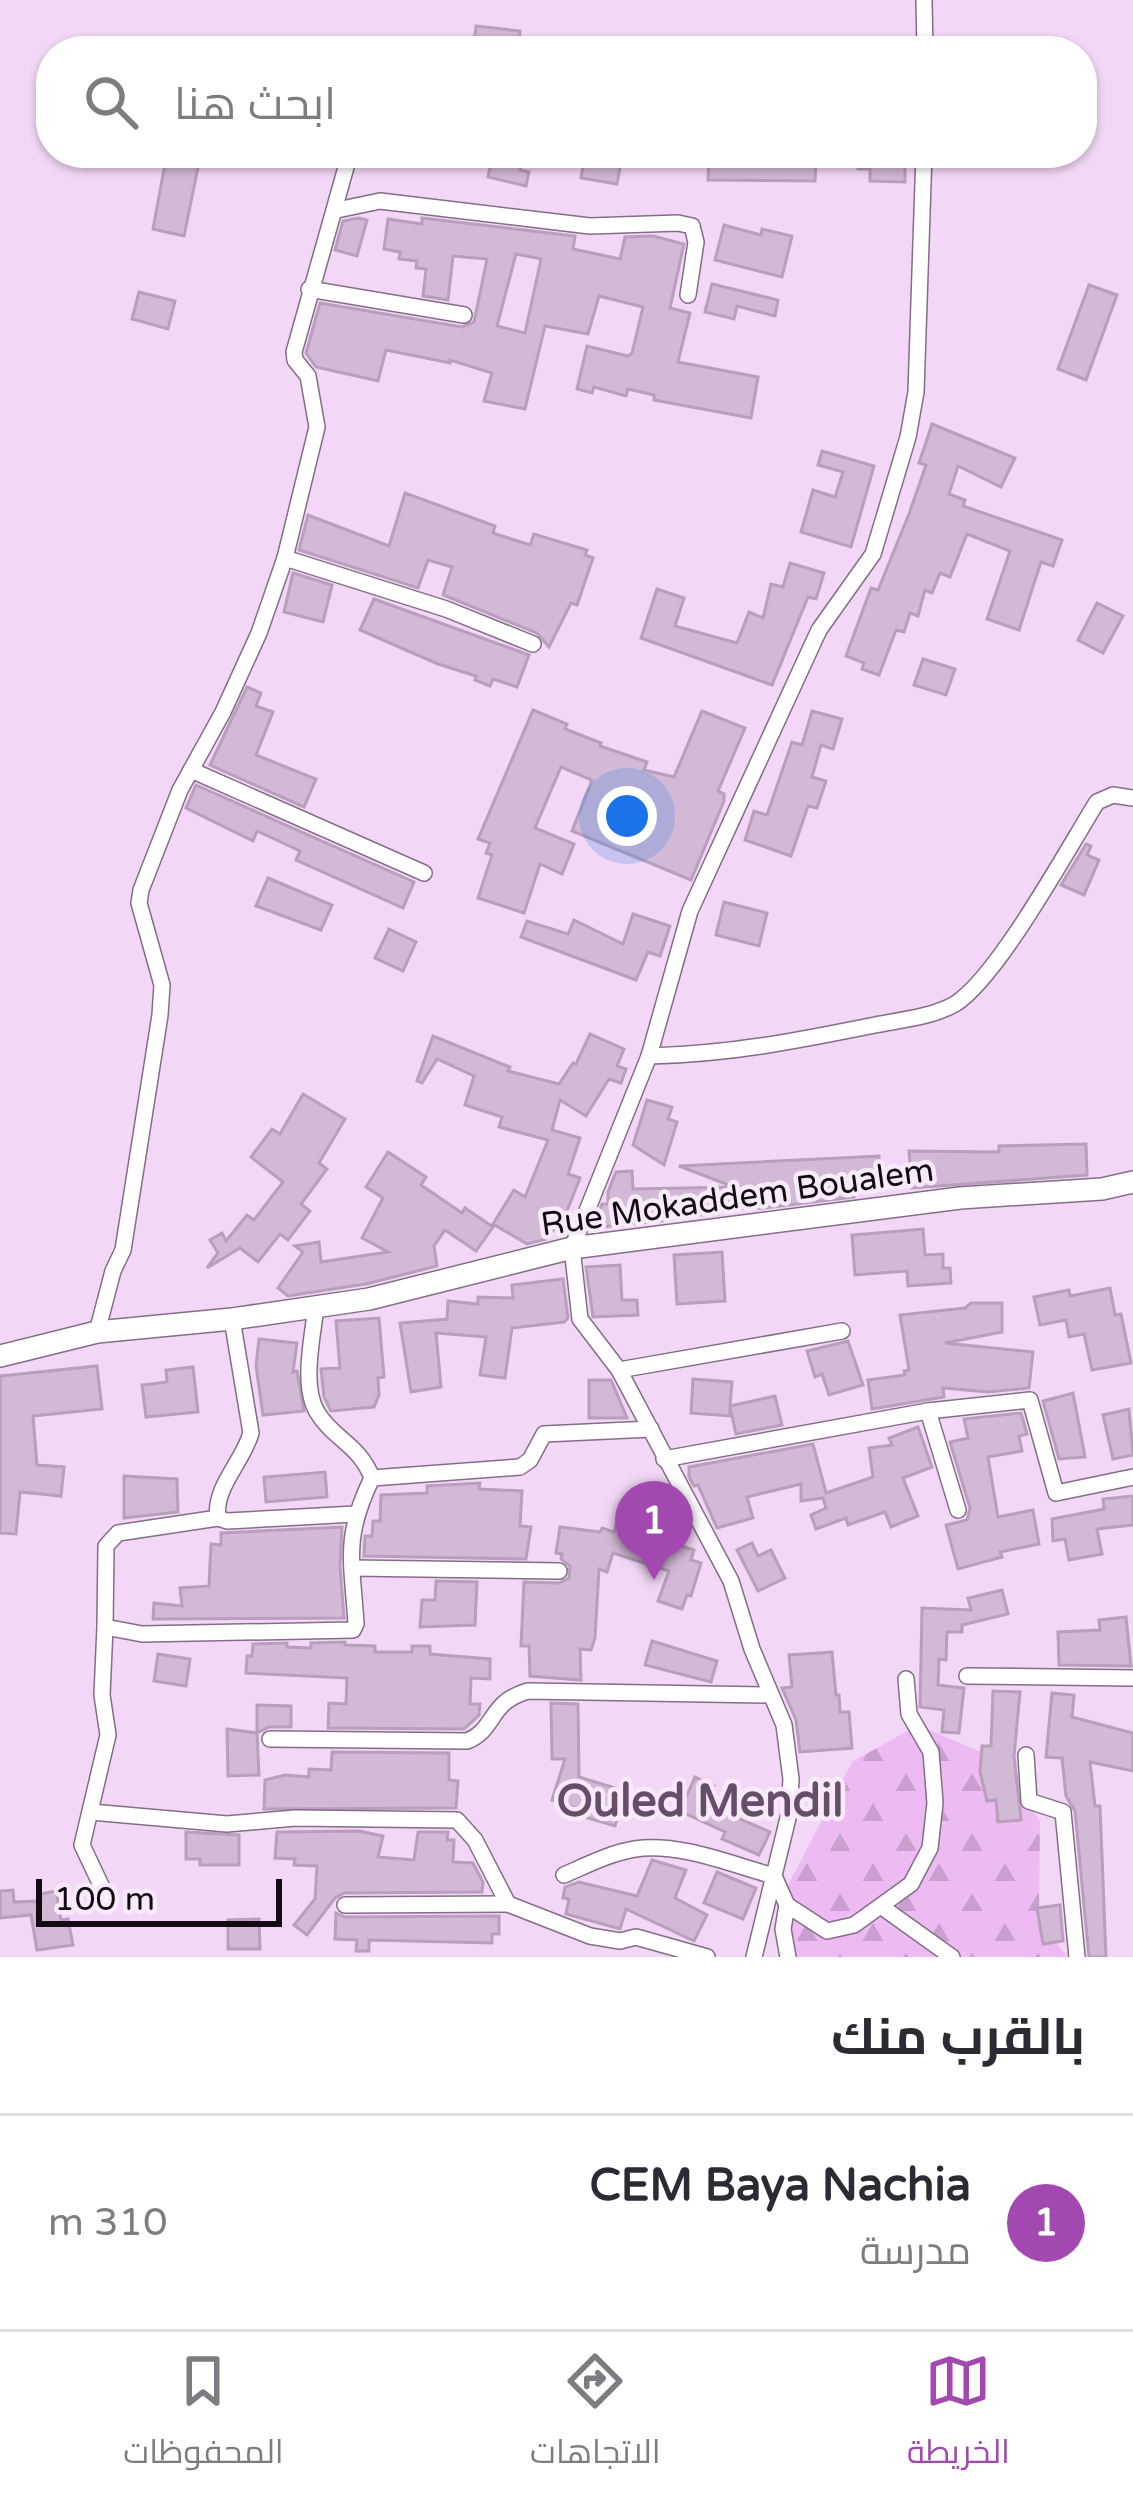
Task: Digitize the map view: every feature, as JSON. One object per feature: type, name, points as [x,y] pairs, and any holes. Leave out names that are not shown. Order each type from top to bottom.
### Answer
[{"type":"street","points":[[924,0],[925,36]]},
{"type":"street","points":[[97,1332],[122,1250],[160,1015],[162,985],[142,916],[141,890],[191,770],[259,634],[285,558],[317,427],[308,376],[295,360],[295,352],[347,168]]},
{"type":"street","points":[[754,1957],[789,1814],[791,1779],[784,1726],[730,1581],[619,1370],[580,1319],[572,1248],[649,1056],[690,911],[819,630],[873,554],[908,437],[916,392],[923,168]]},
{"type":"street","points":[[337,210],[380,201],[590,226],[692,226],[696,242],[688,296]]},
{"type":"street","points":[[309,289],[464,315]]},
{"type":"street","points":[[285,558],[446,609],[533,644]]},
{"type":"street","points":[[191,770],[424,873]]},
{"type":"street","points":[[649,1056],[775,1047],[930,1014],[956,1003],[983,978],[1097,802],[1114,794],[1133,798]]},
{"type":"street","name":"Rue Mokaddem Boualem","points":[[0,1356],[97,1332],[369,1299],[572,1248],[961,1198],[1102,1190],[1133,1183]]},
{"type":"street","points":[[105,1627],[142,1634],[353,1630],[350,1535],[372,1478],[364,1457],[316,1410],[311,1385],[316,1306]]},
{"type":"street","points":[[218,1518],[218,1498],[246,1451],[251,1433],[232,1319]]},
{"type":"street","points":[[619,1370],[842,1331]]},
{"type":"street","points":[[664,1459],[928,1411],[1030,1400],[1056,1493],[1133,1477]]},
{"type":"street","points":[[928,1411],[958,1510]]},
{"type":"street","points":[[372,1478],[520,1467],[530,1460],[544,1434],[651,1429]]},
{"type":"street","points":[[108,1900],[82,1845],[109,1735],[102,1695],[110,1540],[118,1533],[218,1518],[355,1514]]},
{"type":"street","points":[[352,1568],[560,1570]]},
{"type":"street","points":[[967,1676],[1133,1678]]},
{"type":"street","points":[[787,1905],[827,1930],[854,1925],[911,1884],[930,1848],[935,1803],[931,1752],[909,1714],[906,1679]]},
{"type":"street","points":[[270,1739],[467,1741],[477,1737],[494,1709],[529,1690],[771,1695]]},
{"type":"street","points":[[1026,1755],[1031,1804],[1063,1813],[1077,1957]]},
{"type":"street","points":[[91,1812],[227,1824],[295,1818],[458,1820],[475,1840],[508,1904]]},
{"type":"street","points":[[565,1876],[639,1848],[667,1850],[774,1876]]},
{"type":"street","points":[[774,1876],[787,1905],[783,1929],[788,1957]]},
{"type":"street","points":[[345,1905],[508,1904],[590,1936],[636,1937],[707,1957]]},
{"type":"street","points":[[882,1907],[952,1957]]},
{"type":"green space","points":[[918,1725],[990,1756],[1040,1821],[1039,1923],[1068,1957],[781,1957],[779,1903],[852,1762]]},
{"type":"building","points":[[476,26],[520,31],[520,36],[475,36]]},
{"type":"building","points":[[164,168],[198,168],[184,236],[153,229]]},
{"type":"building","points":[[490,168],[529,172],[526,186],[488,177]]},
{"type":"building","points":[[583,168],[620,168],[617,184],[581,178]]},
{"type":"building","points":[[708,168],[816,168],[815,181],[708,180]]},
{"type":"building","points":[[905,168],[905,182],[870,181],[870,169],[858,169]]},
{"type":"building","points":[[422,218],[575,236],[573,249],[620,259],[625,237],[653,236],[684,244],[670,308],[690,313],[678,362],[758,377],[751,418],[654,400],[654,395],[628,389],[626,396],[594,387],[592,393],[577,389],[587,346],[632,353],[643,307],[599,296],[588,334],[545,326],[525,409],[484,401],[492,373],[450,360],[386,350],[378,381],[316,367],[306,353],[320,303],[462,327],[474,322],[487,259],[453,256],[448,300],[423,296],[426,269],[416,268],[417,261],[399,259],[400,252],[384,249],[388,219],[422,224]],"holes":[[[516,254],[541,259],[525,333],[497,326]]]},
{"type":"building","points":[[367,220],[357,256],[335,250],[343,221]]},
{"type":"building","points":[[724,225],[761,235],[762,229],[792,236],[782,277],[715,260]]},
{"type":"building","points":[[712,284],[778,300],[775,316],[737,306],[734,319],[705,312]]},
{"type":"building","points":[[1089,285],[1117,295],[1086,380],[1058,369]]},
{"type":"building","points":[[139,292],[175,301],[168,329],[132,319]]},
{"type":"building","points":[[932,424],[1015,458],[1001,487],[958,466],[949,494],[965,500],[963,506],[1062,540],[1053,566],[1041,562],[1019,630],[987,619],[1010,551],[967,534],[950,577],[940,573],[932,593],[925,590],[918,616],[910,613],[904,632],[896,630],[879,675],[846,656],[871,588],[878,590],[909,514],[926,465],[919,463]]},
{"type":"building","points":[[822,451],[874,466],[851,547],[801,532],[813,490],[835,497],[843,472],[818,465]]},
{"type":"building","points":[[405,493],[495,526],[493,533],[530,545],[534,534],[587,550],[585,555],[593,558],[577,605],[571,603],[549,647],[537,633],[443,595],[452,567],[428,560],[418,588],[299,550],[308,515],[389,546]]},
{"type":"building","points":[[790,563],[824,573],[816,599],[808,597],[772,685],[641,638],[657,589],[684,598],[675,626],[737,643],[749,612],[763,618],[771,584],[783,587]]},
{"type":"building","points":[[293,573],[332,585],[323,622],[284,612]]},
{"type":"building","points":[[374,599],[529,655],[517,687],[493,679],[490,686],[475,680],[476,676],[360,630]]},
{"type":"building","points":[[1097,603],[1123,616],[1103,653],[1078,640]]},
{"type":"building","points":[[923,659],[955,669],[946,695],[914,685]]},
{"type":"building","points":[[247,687],[261,693],[256,706],[273,712],[256,755],[316,779],[304,807],[210,765]]},
{"type":"building","points":[[533,710],[567,724],[565,729],[600,746],[647,762],[644,770],[674,777],[702,711],[745,728],[718,791],[724,794],[724,801],[691,880],[572,831],[592,780],[561,767],[535,828],[574,844],[562,874],[540,864],[524,913],[478,898],[492,855],[486,853],[490,843],[478,839]]},
{"type":"building","points":[[812,711],[842,719],[833,749],[821,745],[812,777],[826,781],[817,808],[808,806],[791,856],[745,840],[754,811],[767,815],[792,742],[802,745]]},
{"type":"building","points":[[196,785],[414,882],[403,908],[296,860],[300,851],[257,831],[253,841],[186,808]]},
{"type":"building","points":[[1086,844],[1091,846],[1087,855],[1099,860],[1084,895],[1061,885]]},
{"type":"building","points":[[268,878],[332,905],[321,930],[256,906]]},
{"type":"building","points":[[724,902],[767,913],[759,946],[716,935]]},
{"type":"building","points":[[633,914],[670,926],[660,956],[648,952],[636,980],[521,937],[527,921],[568,934],[574,920],[623,944]]},
{"type":"building","points":[[389,929],[416,942],[403,971],[375,958]]},
{"type":"building","points":[[590,1034],[624,1049],[617,1066],[626,1069],[621,1083],[609,1079],[586,1116],[560,1100],[552,1130],[580,1138],[568,1174],[580,1178],[567,1211],[547,1239],[527,1244],[493,1224],[514,1190],[525,1197],[548,1140],[499,1127],[502,1117],[465,1105],[474,1076],[437,1059],[422,1083],[417,1081],[433,1036],[510,1067],[508,1071],[559,1084],[576,1064]]},
{"type":"building","points":[[303,1094],[345,1119],[319,1163],[327,1169],[301,1204],[310,1211],[288,1240],[280,1234],[258,1262],[240,1248],[207,1268],[218,1253],[210,1240],[222,1233],[226,1241],[247,1215],[254,1220],[283,1182],[251,1157],[272,1129],[280,1134]]},
{"type":"building","points":[[647,1100],[672,1107],[668,1119],[677,1122],[664,1165],[633,1145]]},
{"type":"building","points":[[1086,1144],[1087,1175],[912,1188],[909,1151],[999,1152],[999,1146]]},
{"type":"building","points":[[388,1152],[426,1177],[421,1185],[493,1227],[476,1251],[445,1230],[434,1246],[437,1266],[366,1284],[288,1296],[278,1288],[303,1252],[295,1246],[319,1242],[321,1262],[388,1252],[362,1238],[383,1198],[366,1187]]},
{"type":"building","points":[[879,1156],[875,1185],[853,1186],[854,1197],[718,1209],[718,1214],[600,1227],[600,1210],[608,1204],[616,1172],[632,1171],[633,1189],[734,1187],[679,1166]]},
{"type":"building","points":[[923,1229],[925,1255],[943,1254],[943,1268],[950,1268],[951,1283],[908,1286],[907,1271],[855,1275],[852,1235]]},
{"type":"building","points":[[722,1252],[725,1301],[677,1304],[674,1255]]},
{"type":"building","points":[[620,1265],[622,1300],[637,1300],[638,1315],[593,1317],[586,1267]]},
{"type":"building","points":[[563,1279],[568,1318],[512,1328],[505,1378],[480,1375],[486,1337],[436,1333],[441,1387],[411,1392],[400,1323],[447,1319],[448,1301],[478,1304],[478,1297],[513,1298],[512,1285]]},
{"type":"building","points":[[1110,1288],[1131,1363],[1092,1370],[1084,1334],[1069,1337],[1066,1320],[1040,1325],[1034,1297]]},
{"type":"building","points":[[971,1303],[1002,1303],[1002,1332],[945,1343],[1033,1352],[1029,1388],[988,1392],[943,1388],[944,1397],[872,1409],[868,1380],[905,1375],[909,1370],[900,1315],[965,1308]]},
{"type":"building","points":[[379,1318],[384,1377],[378,1378],[374,1407],[331,1411],[321,1369],[340,1368],[336,1321]]},
{"type":"building","points":[[259,1339],[297,1343],[293,1372],[297,1371],[304,1411],[263,1415],[256,1366]]},
{"type":"building","points":[[848,1341],[863,1385],[829,1395],[822,1374],[815,1377],[807,1351]]},
{"type":"building","points":[[97,1366],[102,1409],[33,1416],[37,1465],[64,1467],[61,1496],[20,1492],[16,1534],[0,1533],[0,1376]]},
{"type":"building","points":[[193,1367],[198,1412],[146,1417],[142,1385],[167,1382],[166,1370]]},
{"type":"building","points":[[693,1379],[732,1382],[730,1406],[775,1396],[782,1425],[736,1434],[730,1407],[730,1416],[691,1413]]},
{"type":"building","points":[[589,1380],[611,1380],[627,1418],[589,1418]]},
{"type":"building","points":[[1073,1393],[1085,1457],[1059,1459],[1043,1401]]},
{"type":"building","points":[[1129,1409],[1133,1455],[1113,1459],[1103,1415]]},
{"type":"building","points":[[1021,1413],[1027,1434],[1019,1436],[1022,1451],[988,1457],[998,1517],[1033,1510],[1039,1544],[1000,1552],[1002,1557],[958,1569],[946,1525],[967,1520],[970,1508],[950,1442],[968,1438],[964,1419]]},
{"type":"building","points":[[918,1427],[932,1467],[903,1478],[918,1516],[891,1527],[885,1512],[848,1525],[846,1518],[816,1529],[811,1515],[826,1508],[823,1498],[801,1501],[801,1484],[747,1497],[753,1518],[717,1528],[698,1485],[689,1477],[689,1467],[813,1444],[826,1493],[873,1477],[869,1448],[892,1445],[889,1438]]},
{"type":"building","points":[[325,1472],[327,1497],[266,1502],[264,1477]]},
{"type":"building","points":[[124,1476],[177,1479],[178,1512],[124,1518]]},
{"type":"building","points":[[480,1483],[479,1489],[522,1491],[520,1526],[531,1527],[526,1559],[364,1556],[365,1536],[372,1536],[373,1521],[380,1521],[381,1495]]},
{"type":"building","points":[[1133,1496],[1133,1525],[1097,1529],[1102,1554],[1069,1560],[1065,1539],[1053,1541],[1052,1519],[1104,1509],[1103,1499]]},
{"type":"building","points":[[620,1512],[663,1525],[658,1539],[694,1550],[691,1560],[701,1563],[691,1596],[687,1595],[682,1609],[658,1601],[669,1571],[613,1553],[607,1572],[599,1569],[595,1638],[591,1650],[580,1649],[581,1680],[530,1676],[529,1646],[521,1646],[524,1582],[559,1583],[569,1578],[570,1566],[556,1553],[560,1527],[614,1532]]},
{"type":"building","points":[[342,1527],[344,1618],[153,1619],[154,1603],[182,1606],[180,1588],[209,1586],[211,1544],[221,1545],[221,1533]]},
{"type":"building","points":[[752,1543],[758,1556],[771,1550],[785,1578],[758,1591],[737,1550]]},
{"type":"building","points":[[436,1581],[477,1582],[475,1625],[420,1627],[422,1600],[435,1600]]},
{"type":"building","points":[[1002,1590],[1008,1614],[962,1625],[962,1632],[947,1632],[946,1660],[939,1659],[938,1685],[964,1688],[959,1733],[942,1732],[944,1710],[920,1707],[922,1608],[971,1610],[968,1598]]},
{"type":"building","points":[[1126,1617],[1131,1666],[1059,1665],[1058,1632],[1100,1630],[1099,1620]]},
{"type":"building","points":[[652,1641],[717,1661],[711,1682],[645,1665]]},
{"type":"building","points":[[311,1643],[375,1646],[375,1652],[412,1652],[412,1646],[430,1646],[430,1654],[490,1659],[490,1679],[471,1678],[470,1704],[480,1704],[479,1715],[464,1729],[328,1728],[329,1703],[346,1704],[347,1678],[246,1673],[253,1644],[311,1648]]},
{"type":"building","points":[[832,1652],[836,1695],[840,1712],[849,1712],[852,1748],[800,1752],[796,1720],[782,1688],[792,1687],[789,1655]]},
{"type":"building","points":[[158,1654],[190,1659],[186,1686],[154,1681]]},
{"type":"building","points":[[993,1691],[1020,1692],[1014,1756],[1021,1820],[998,1822],[996,1800],[987,1801],[980,1772],[982,1746],[991,1746]]},
{"type":"building","points":[[1052,1693],[1074,1695],[1072,1717],[1133,1733],[1133,1771],[1090,1762],[1095,1806],[1100,1806],[1106,1957],[1089,1957],[1075,1811],[1066,1796],[1062,1758],[1046,1757]]},
{"type":"building","points":[[551,1703],[578,1704],[579,1777],[625,1791],[615,1826],[574,1814],[576,1808],[552,1800],[565,1759],[552,1759]]},
{"type":"building","points":[[257,1705],[291,1706],[291,1727],[269,1727],[257,1733]]},
{"type":"building","points":[[227,1729],[257,1733],[259,1775],[228,1776]]},
{"type":"building","points":[[332,1752],[449,1753],[449,1780],[458,1781],[456,1808],[264,1809],[265,1780],[285,1775],[309,1777],[309,1769],[331,1770]]},
{"type":"building","points":[[695,1777],[714,1786],[708,1799],[722,1806],[720,1810],[770,1832],[759,1855],[722,1839],[725,1832],[680,1811]]},
{"type":"building","points":[[359,1831],[383,1836],[378,1857],[414,1860],[418,1832],[448,1832],[447,1840],[454,1840],[453,1862],[473,1863],[483,1882],[482,1892],[344,1893],[307,1935],[294,1925],[315,1899],[317,1866],[275,1858],[277,1832]]},
{"type":"building","points":[[186,1832],[239,1835],[239,1865],[200,1865],[200,1859],[186,1859]]},
{"type":"building","points":[[652,1860],[686,1870],[675,1898],[707,1915],[694,1941],[626,1909],[620,1929],[566,1914],[565,1887],[579,1882],[637,1896]]},
{"type":"building","points":[[717,1872],[756,1888],[743,1919],[704,1903]]},
{"type":"building","points":[[13,1890],[14,1902],[41,1901],[40,1894],[56,1891],[61,1920],[68,1919],[73,1945],[37,1950],[31,1915],[0,1918],[0,1891]]},
{"type":"building","points":[[1060,1905],[1063,1941],[1043,1944],[1037,1908]]},
{"type":"building","points":[[336,1913],[345,1917],[499,1916],[499,1934],[492,1934],[492,1943],[369,1940],[369,1951],[356,1951],[357,1940],[335,1939]]},
{"type":"building","points":[[259,1919],[260,1949],[228,1949],[228,1920]]},
{"type":"place","name":"CEM Baya Nachia","points":[[654,1580]]},
{"type":"district","name":"Ouled Mendil","points":[[700,1800]]}]
